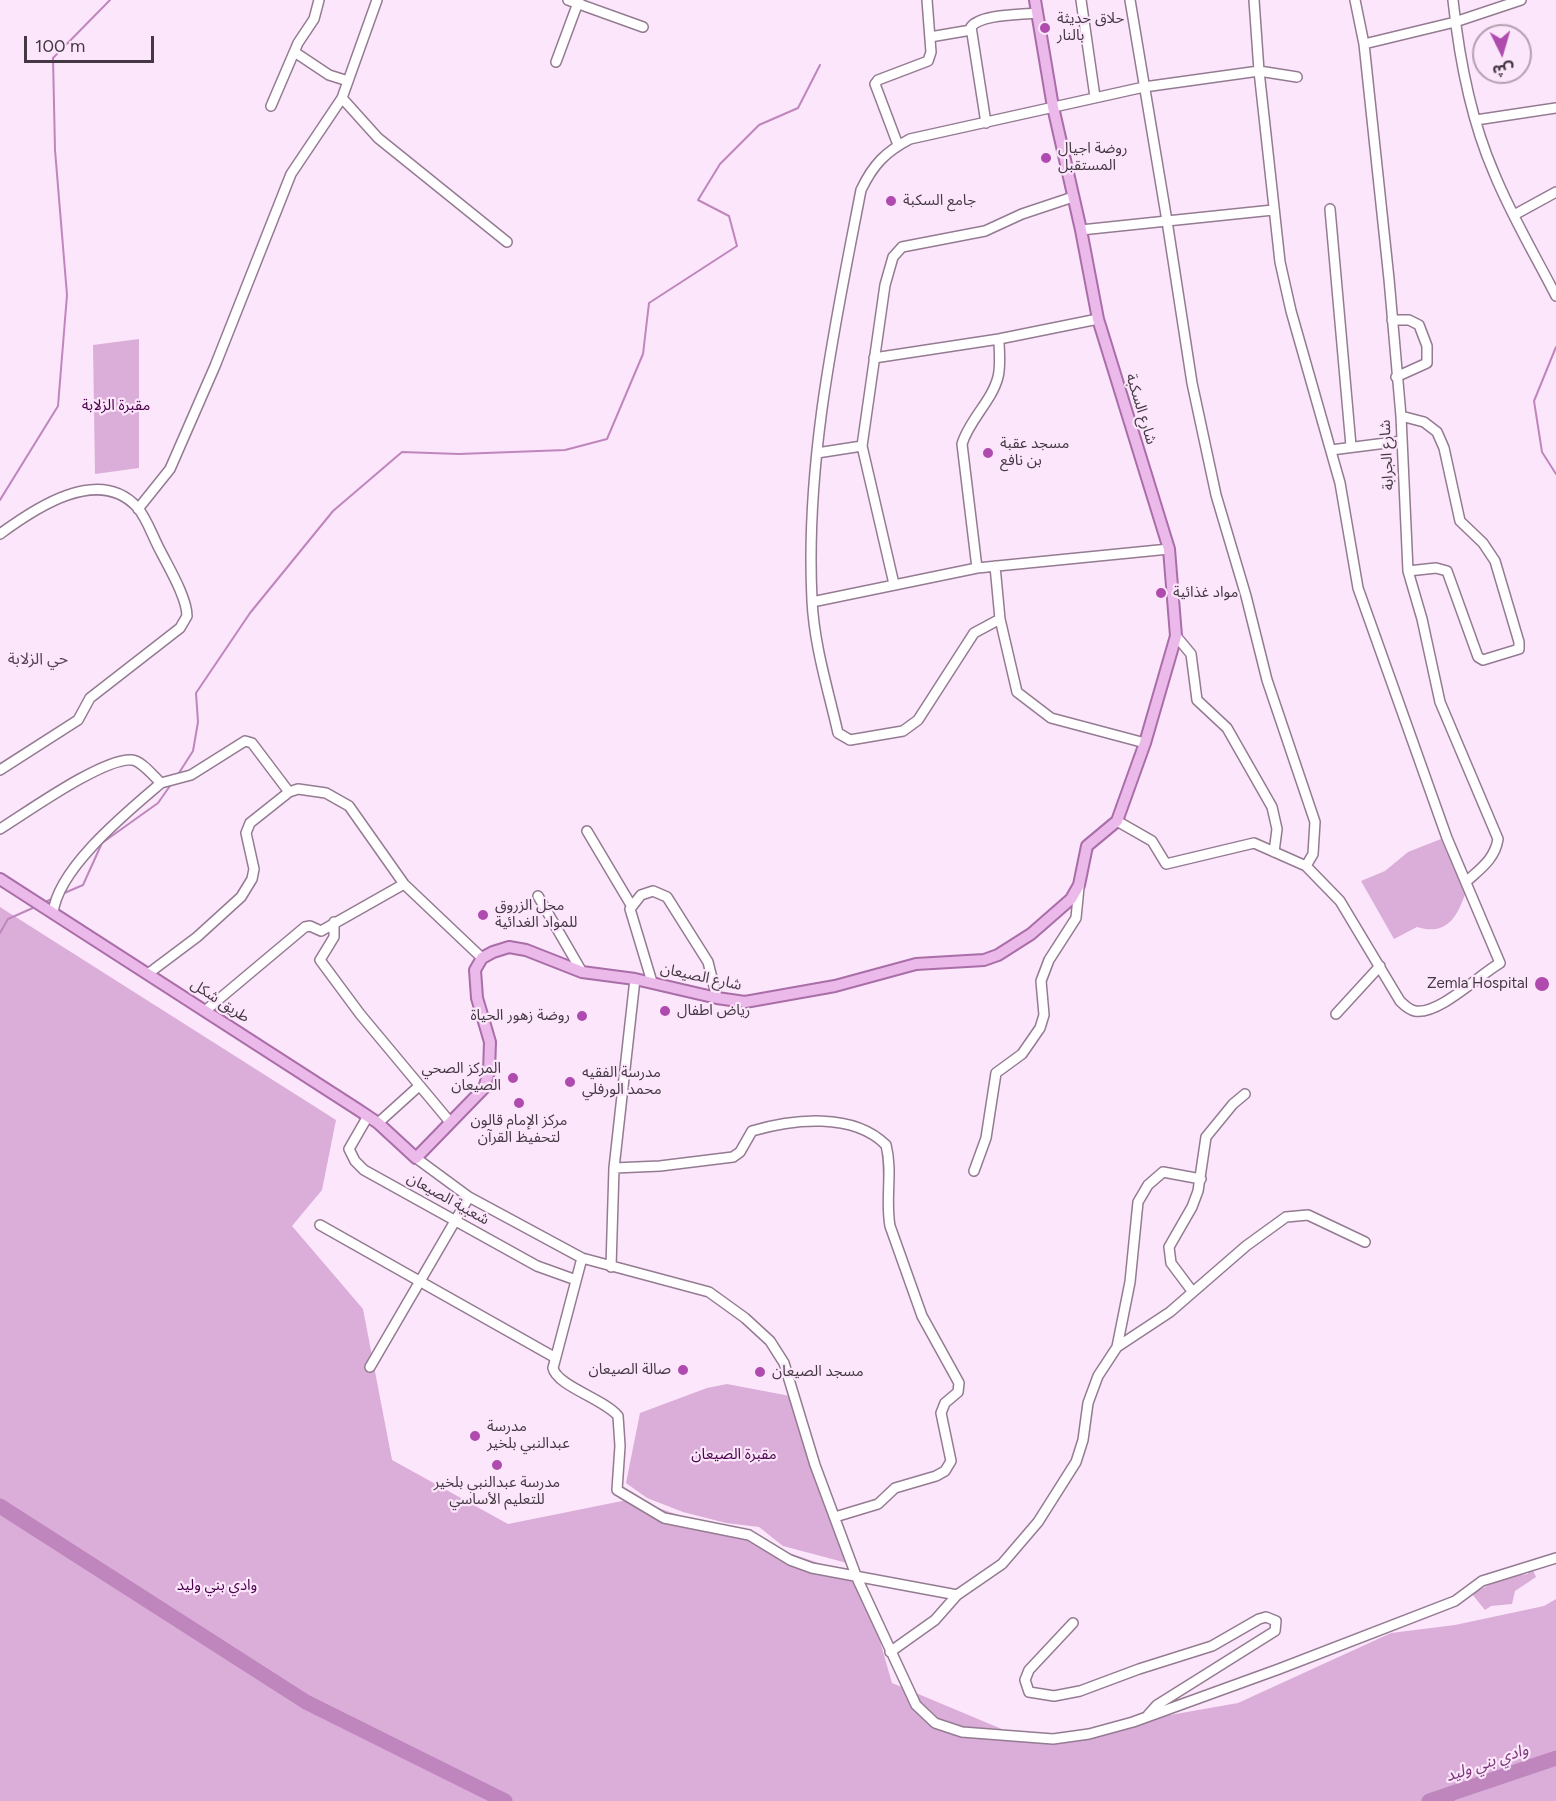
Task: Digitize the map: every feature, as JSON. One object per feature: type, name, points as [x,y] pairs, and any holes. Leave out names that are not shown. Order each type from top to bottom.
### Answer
[{"type":"main road","name":"شارع السكبة","points":[[1035,0],[1053,107],[1081,230],[1098,319],[1169,549],[1176,636],[1145,743],[1117,821]]},
{"type":"main road","name":"شارع الصيعان","points":[[482,958],[509,947],[526,950],[582,972],[652,982],[717,998],[745,1002],[835,986],[916,964],[984,960],[998,955],[1031,934],[1071,899],[1079,885],[1087,846],[1117,821]]},
{"type":"main road","name":"طريق شكل","points":[[0,879],[368,1116],[416,1158]]},
{"type":"main road","points":[[416,1158],[484,1088],[489,1072],[490,1042],[475,983],[475,970],[482,958]]},
{"type":"street","points":[[272,106],[302,37],[314,19],[319,0]]},
{"type":"street","points":[[138,508],[170,469],[215,366],[291,174],[342,98],[377,0]]},
{"type":"street","points":[[897,145],[875,84],[878,80],[928,61],[931,52],[927,0]]},
{"type":"street","points":[[1081,0],[1095,97]]},
{"type":"street","points":[[1130,0],[1192,383],[1216,495],[1246,596],[1267,680],[1316,822],[1313,854],[1306,866]]},
{"type":"street","points":[[1117,821],[1152,841],[1166,864],[1254,843],[1306,866],[1340,901],[1400,1001],[1417,1012],[1443,1003],[1500,963],[1447,838],[1363,603],[1331,450],[1286,289],[1274,210],[1254,0]]},
{"type":"street","name":"شارع الجرابة","points":[[1355,0],[1364,44],[1381,192],[1401,416],[1408,571],[1422,619],[1440,702],[1498,839],[1496,850],[1488,862],[1466,882]]},
{"type":"street","points":[[1453,0],[1455,22],[1476,120],[1493,173],[1556,296]]},
{"type":"street","points":[[1364,44],[1455,22],[1521,0]]},
{"type":"street","points":[[556,62],[575,1],[643,27]]},
{"type":"street","points":[[930,37],[971,30],[978,21],[1036,13]]},
{"type":"street","points":[[971,30],[986,123]]},
{"type":"street","points":[[296,53],[329,75],[348,81]]},
{"type":"street","points":[[999,619],[974,633],[918,720],[910,728],[850,740],[838,733],[818,647],[812,602],[811,521],[826,379],[861,190],[871,169],[880,158],[897,145],[910,139],[1095,97],[1144,87],[1259,71],[1297,77]]},
{"type":"street","points":[[342,98],[378,138],[507,242]]},
{"type":"street","points":[[1476,120],[1556,108]]},
{"type":"street","points":[[1514,215],[1556,192]]},
{"type":"street","points":[[894,584],[862,446],[885,285],[896,251],[924,242],[985,231],[1022,214],[1073,197]]},
{"type":"street","points":[[1330,209],[1351,447]]},
{"type":"street","points":[[1081,230],[1274,210]]},
{"type":"street","points":[[874,358],[999,339],[1098,319]]},
{"type":"street","points":[[1392,320],[1409,320],[1419,325],[1429,354],[1427,363],[1396,377]]},
{"type":"street","points":[[977,568],[962,444],[965,434],[996,384],[999,369],[999,339]]},
{"type":"street","points":[[1401,416],[1424,422],[1437,432],[1444,448],[1460,521],[1483,543],[1495,561],[1519,642],[1519,649],[1483,660],[1478,657],[1446,571],[1436,568],[1408,571]]},
{"type":"street","points":[[1331,450],[1401,441]]},
{"type":"street","points":[[817,453],[862,446]]},
{"type":"street","points":[[0,534],[51,500],[81,492],[117,494],[138,508],[187,611],[185,622],[180,628],[90,698],[78,720],[0,770]]},
{"type":"street","points":[[812,602],[977,568],[1169,549]]},
{"type":"street","points":[[995,566],[999,619],[1012,683],[1017,693],[1051,718],[1145,743]]},
{"type":"street","points":[[1176,636],[1191,654],[1197,700],[1227,728],[1272,807],[1277,829],[1274,852]]},
{"type":"street","points":[[53,913],[55,901],[73,869],[122,817],[161,783],[191,776],[241,742],[249,742],[289,792]]},
{"type":"street","points":[[0,829],[96,771],[122,762],[136,761],[161,783]]},
{"type":"street","points":[[149,973],[241,897],[252,879],[254,870],[246,832],[250,823],[289,792],[313,789],[326,793],[349,806],[404,884],[482,958]]},
{"type":"street","points":[[587,831],[631,905],[633,924],[652,982]]},
{"type":"street","points":[[206,1010],[304,927],[310,926],[321,931],[404,884]]},
{"type":"street","points":[[974,1171],[986,1138],[996,1073],[1022,1054],[1040,1028],[1044,1015],[1041,981],[1049,960],[1076,918],[1079,885]]},
{"type":"street","points":[[631,905],[647,892],[661,892],[667,897],[708,962],[717,998]]},
{"type":"street","points":[[538,896],[582,972]]},
{"type":"street","points":[[334,922],[334,937],[320,960],[360,1014],[450,1122]]},
{"type":"street","points":[[1336,1014],[1380,966]]},
{"type":"street","points":[[611,1267],[614,1168],[635,979]]},
{"type":"street","points":[[378,1123],[419,1086]]},
{"type":"street","points":[[1192,1291],[1171,1263],[1169,1247],[1192,1207],[1201,1179],[1206,1137],[1233,1104],[1245,1094]]},
{"type":"street","name":"شعبية الصيعان","points":[[368,1116],[350,1145],[349,1152],[364,1170],[537,1266],[576,1280]]},
{"type":"street","points":[[614,1168],[660,1166],[733,1157],[740,1152],[752,1131],[806,1122],[838,1122],[855,1126],[886,1145],[889,1168],[887,1212],[890,1226],[922,1316],[959,1383],[958,1392],[945,1403],[941,1413],[951,1461],[945,1471],[936,1476],[895,1488],[878,1504],[835,1517]]},
{"type":"street","points":[[416,1158],[469,1197],[582,1258],[709,1292],[745,1318],[770,1341],[784,1363],[815,1465],[857,1578],[916,1705],[935,1723],[963,1732],[1053,1739],[1089,1734],[1147,1717],[1455,1601],[1482,1581],[1556,1558]]},
{"type":"street","points":[[1117,1347],[1130,1282],[1138,1202],[1148,1185],[1163,1172],[1201,1179]]},
{"type":"street","points":[[370,1367],[469,1197]]},
{"type":"street","points":[[890,1652],[935,1620],[957,1595],[1002,1564],[1038,1522],[1076,1462],[1083,1440],[1088,1402],[1108,1358],[1117,1347],[1170,1312],[1246,1246],[1286,1217],[1308,1215],[1365,1242]]},
{"type":"street","points":[[320,1225],[554,1357]]},
{"type":"street","points":[[582,1258],[554,1357],[553,1368],[558,1377],[606,1404],[618,1416],[620,1446],[617,1490],[664,1518],[685,1524],[743,1533],[790,1560],[857,1578],[957,1595]]},
{"type":"street","points":[[1073,1623],[1029,1670],[1025,1680],[1029,1692],[1054,1696],[1080,1691],[1139,1669],[1204,1649],[1259,1619],[1266,1617],[1276,1621],[1275,1631],[1157,1705],[1147,1717]]},
{"type":"green space","name":"مقبرة الزلابة","points":[[139,339],[139,468],[95,474],[93,345]]},
{"type":"green space","points":[[1441,839],[1465,894],[1458,911],[1443,927],[1427,929],[1417,927],[1394,939],[1361,881],[1385,871],[1408,852]]},
{"type":"green space","name":"وادي بني وليد","points":[[0,907],[336,1120],[322,1190],[292,1226],[363,1309],[392,1460],[508,1524],[632,1499],[862,1578],[892,1683],[1028,1740],[1238,1703],[1391,1633],[1455,1625],[1544,1606],[1556,1599],[1556,1801],[0,1801]]},
{"type":"green space","name":"مقبرة الصيعان","points":[[727,1384],[790,1396],[847,1563],[783,1546],[759,1527],[726,1523],[683,1512],[647,1498],[626,1483],[640,1413],[707,1388]]},
{"type":"green space","points":[[1528,1570],[1533,1570],[1536,1577],[1515,1591],[1512,1604],[1491,1606],[1485,1610],[1472,1594],[1512,1576],[1528,1574]]},
{"type":"waterway","points":[[0,500],[58,406],[67,295],[55,150],[53,58],[110,0]]},
{"type":"waterway","points":[[177,776],[193,751],[198,722],[196,693],[250,613],[333,511],[402,452],[459,454],[565,450],[607,439],[643,354],[649,303],[737,246],[729,216],[698,200],[720,164],[759,125],[798,108],[820,65]]},
{"type":"waterway","points":[[1556,347],[1534,401],[1542,452],[1556,474]]},
{"type":"waterway","points":[[62,894],[83,885],[102,843],[158,803],[172,783]]},
{"type":"waterway","points":[[43,903],[54,898]]},
{"type":"waterway","points":[[0,933],[8,919],[35,907]]},
{"type":"waterway","name":"وادي بني وليد","points":[[0,1506],[306,1702],[505,1801]]},
{"type":"waterway","name":"وادي بني وليد","points":[[1429,1801],[1556,1758]]},
{"type":"waterway","name":"وادي بني وليد","points":[[1446,1795],[1454,1801]]},
{"type":"place","name":"حلاق حديثة بالنار","points":[[1045,28]]},
{"type":"place","name":"روضة اجيال المستقبل","points":[[1046,158]]},
{"type":"place","name":"جامع السكبة","points":[[891,201]]},
{"type":"place","name":"مسجد عقبة بن نافع","points":[[988,453]]},
{"type":"place","name":"مواد غذائية","points":[[1161,593]]},
{"type":"place","name":"محل الزروق للمواد الغدائية","points":[[483,915]]},
{"type":"place","name":"Zemla Hospital","points":[[1542,984]]},
{"type":"place","name":"رياض اطفال","points":[[665,1011]]},
{"type":"place","name":"روضة زهور الحياة","points":[[582,1016]]},
{"type":"place","name":"المركز الصحي الصيعان","points":[[513,1078]]},
{"type":"place","name":"مدرسة الفقيه محمد الورفلي","points":[[570,1082]]},
{"type":"place","name":"مركز الإمام قالون لتحفيظ القرآن","points":[[519,1103]]},
{"type":"place","name":"صالة الصيعان","points":[[683,1370]]},
{"type":"place","name":"مسجد الصيعان","points":[[760,1372]]},
{"type":"place","name":"مدرسة عبدالنبي بلخير","points":[[475,1436]]},
{"type":"place","name":"مدرسة عبدالنبي بلخير للتعليم الأساسي","points":[[497,1465]]},
{"type":"district","name":"حي الزلابة","points":[[38,659]]}]
